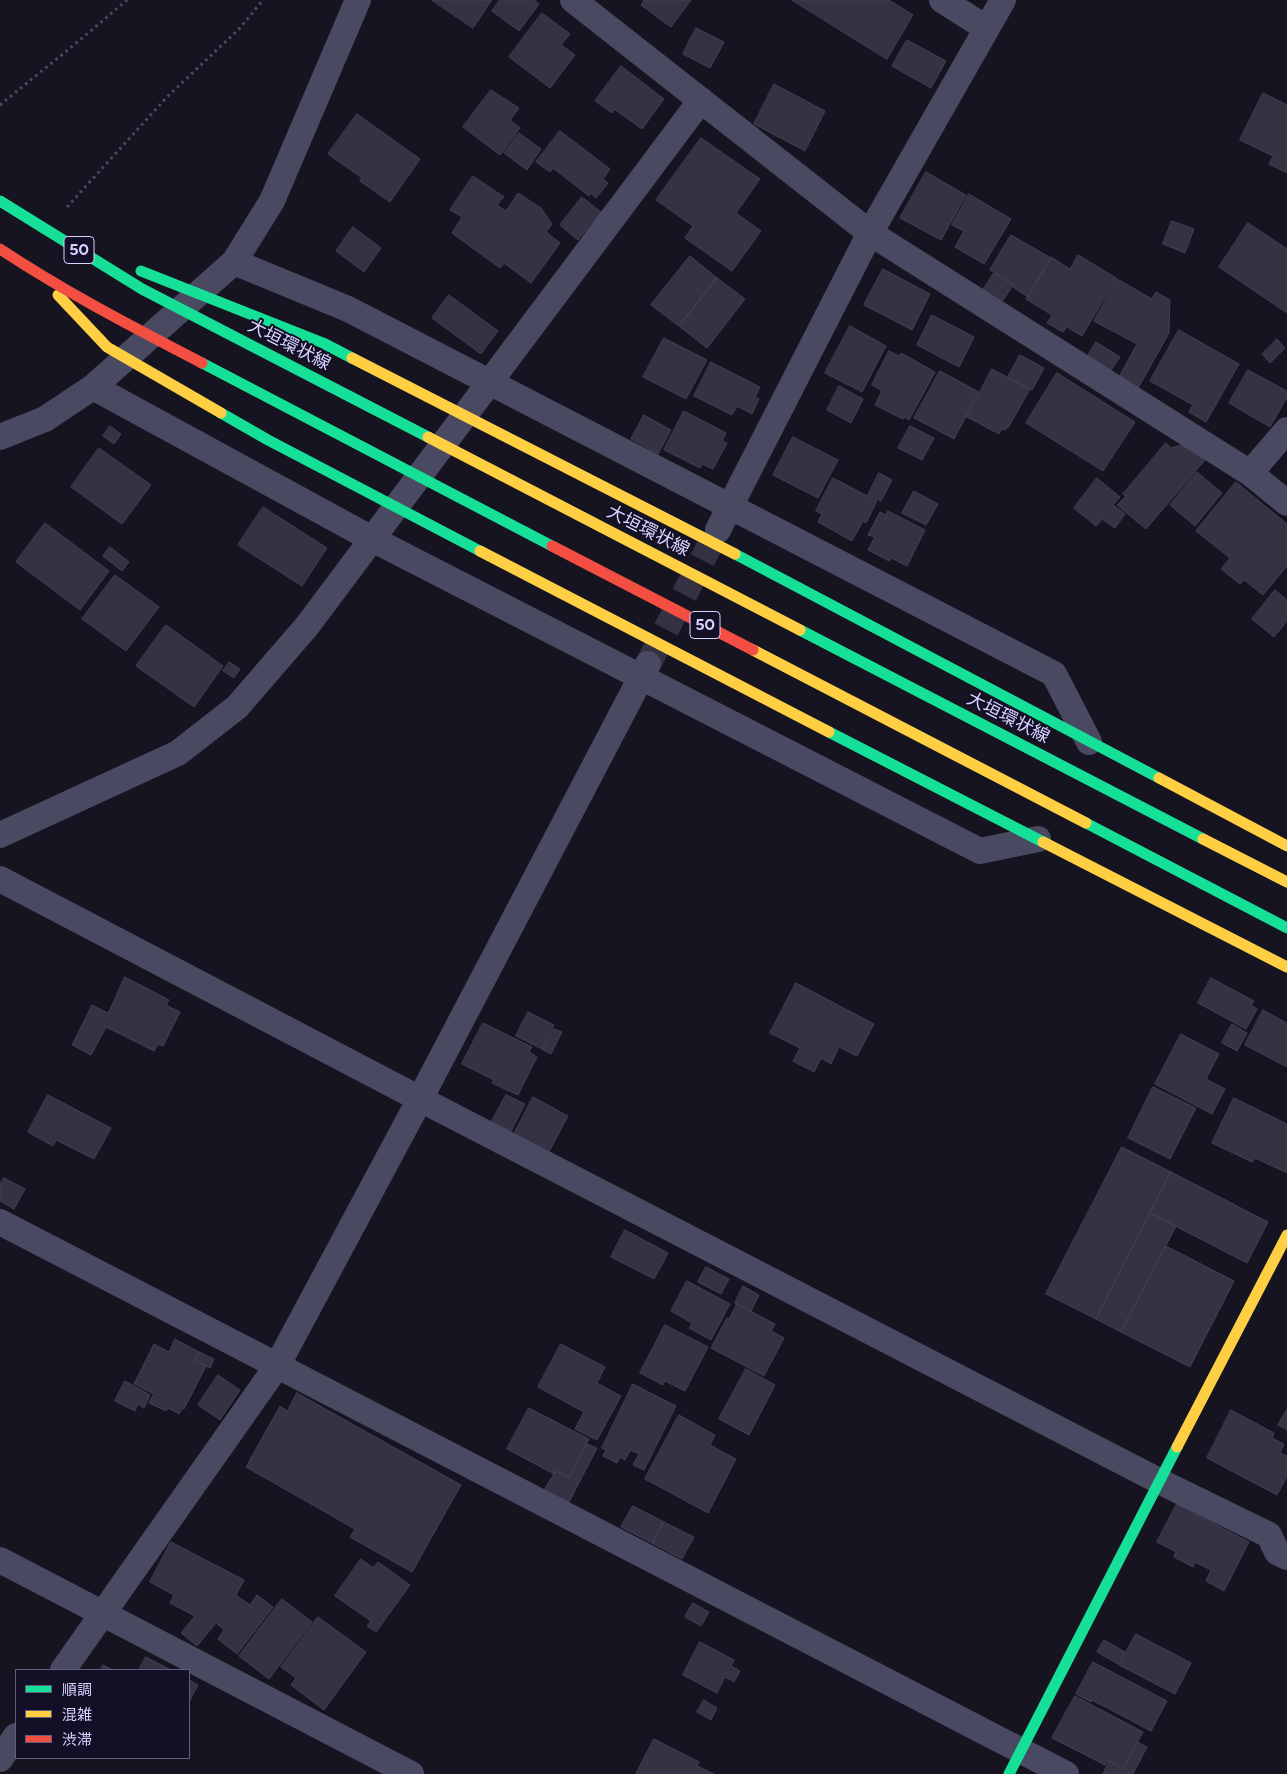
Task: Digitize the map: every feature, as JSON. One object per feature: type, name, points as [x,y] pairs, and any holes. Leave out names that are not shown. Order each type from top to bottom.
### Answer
[{"type":"main road","name":"大垣環状線","points":[[0,201],[142,288],[1287,882]]},
{"type":"main road","name":"50","points":[[66,242],[323,343],[680,525],[1287,846]]},
{"type":"main road","name":"50","points":[[3,255],[123,322],[1287,928]]},
{"type":"main road","name":"50","points":[[38,274],[107,347],[268,440],[625,627],[1287,967]]},
{"type":"main road","points":[[1010,1774],[1287,1234]]},
{"type":"street","points":[[0,437],[45,419],[93,387],[234,262],[272,202],[358,0]]},
{"type":"street","points":[[573,0],[870,233],[1250,473],[1287,503]]},
{"type":"street","points":[[942,0],[986,28]]},
{"type":"street","points":[[718,530],[870,233],[1003,0]]},
{"type":"street","points":[[0,835],[178,753],[237,707],[307,626],[701,100]]},
{"type":"street","points":[[234,262],[348,309],[1054,674],[1089,742]]},
{"type":"street","points":[[93,387],[372,539],[644,671],[980,851],[1038,839]]},
{"type":"street","points":[[1250,473],[1287,430]]},
{"type":"street","points":[[64,1669],[277,1366],[420,1099],[644,671]]},
{"type":"street","points":[[0,879],[420,1099],[1161,1482],[1269,1535],[1277,1552],[1287,1557]]},
{"type":"street","points":[[0,1222],[1066,1774]]},
{"type":"street","points":[[0,1560],[411,1774]]},
{"type":"street","points":[[0,1759],[15,1737]]},
{"type":"path","points":[[0,105],[127,0]]},
{"type":"path","points":[[50,232],[70,203],[168,97],[239,29],[263,0]]},
{"type":"building","points":[[432,0],[492,0],[473,28]]},
{"type":"building","points":[[500,0],[534,0],[539,4],[519,31],[492,11]]},
{"type":"building","points":[[643,0],[691,0],[671,27],[641,5]]},
{"type":"building","points":[[792,0],[889,0],[913,15],[887,59]]},
{"type":"building","points":[[542,13],[570,34],[561,45],[575,55],[550,88],[509,57]]},
{"type":"building","points":[[696,28],[724,42],[710,68],[683,54]]},
{"type":"building","points":[[907,40],[946,61],[931,88],[892,66]]},
{"type":"building","points":[[621,66],[664,99],[642,129],[614,109],[612,113],[595,101]]},
{"type":"building","points":[[774,84],[825,111],[805,151],[754,124]]},
{"type":"building","points":[[491,90],[519,108],[510,120],[520,128],[500,155],[463,127]]},
{"type":"building","points":[[1263,93],[1287,105],[1287,173],[1269,164],[1273,156],[1240,140]]},
{"type":"building","points":[[357,114],[420,159],[390,202],[360,181],[362,178],[328,154]]},
{"type":"building","points":[[560,131],[610,169],[603,179],[608,183],[596,198],[590,193],[589,196],[553,168],[550,172],[536,162]]},
{"type":"building","points":[[519,133],[541,149],[527,170],[504,153]]},
{"type":"building","points":[[701,138],[760,179],[736,213],[761,231],[732,271],[685,238],[693,226],[656,200]]},
{"type":"building","points":[[926,172],[966,195],[941,240],[900,218]]},
{"type":"building","points":[[473,176],[504,197],[497,205],[506,211],[518,193],[541,208],[552,224],[546,232],[560,243],[531,283],[504,263],[500,268],[452,233],[462,217],[450,210]]},
{"type":"building","points":[[969,194],[1011,219],[984,264],[955,247],[964,231],[952,225]]},
{"type":"building","points":[[582,197],[601,212],[578,240],[560,225]]},
{"type":"building","points":[[1172,221],[1194,229],[1185,253],[1163,244]]},
{"type":"building","points":[[1248,223],[1287,249],[1287,313],[1219,267]]},
{"type":"building","points":[[353,227],[381,248],[364,272],[336,251]]},
{"type":"building","points":[[1011,235],[1051,258],[1028,297],[1013,287],[1014,285],[990,270]]},
{"type":"building","points":[[1078,255],[1116,278],[1082,336],[1067,327],[1063,332],[1047,323],[1052,315],[1026,299],[1051,257],[1070,269]]},
{"type":"building","points":[[690,256],[717,278],[679,326],[651,305]]},
{"type":"building","points":[[883,269],[930,294],[912,330],[864,305]]},
{"type":"building","points":[[994,273],[1013,285],[998,308],[979,296]]},
{"type":"building","points":[[717,278],[745,299],[707,348],[679,326]]},
{"type":"building","points":[[1117,279],[1152,299],[1156,292],[1170,300],[1169,333],[1137,390],[1118,379],[1137,344],[1094,321]]},
{"type":"building","points":[[449,295],[498,331],[481,354],[432,318]]},
{"type":"building","points":[[932,315],[974,337],[959,367],[917,345]]},
{"type":"building","points":[[850,326],[886,346],[862,392],[825,373]]},
{"type":"building","points":[[1179,330],[1239,364],[1206,422],[1189,412],[1193,405],[1150,381]]},
{"type":"building","points":[[664,338],[707,360],[686,399],[643,377]]},
{"type":"building","points":[[1277,339],[1285,348],[1270,363],[1262,354]]},
{"type":"building","points":[[1096,342],[1120,357],[1108,375],[1085,361]]},
{"type":"building","points":[[889,351],[899,356],[901,353],[935,372],[909,420],[904,417],[903,419],[875,405],[882,391],[872,385]]},
{"type":"building","points":[[1020,355],[1044,368],[1032,390],[1008,377]]},
{"type":"building","points":[[711,362],[760,387],[755,397],[759,399],[752,414],[737,406],[732,415],[694,396]]},
{"type":"building","points":[[992,369],[1030,389],[1008,428],[1002,429],[999,434],[967,417]]},
{"type":"building","points":[[1248,370],[1287,391],[1287,397],[1270,427],[1229,403]]},
{"type":"building","points":[[940,371],[979,392],[954,439],[914,418]]},
{"type":"building","points":[[1057,373],[1135,422],[1103,471],[1026,423]]},
{"type":"building","points":[[839,386],[863,399],[851,423],[827,410]]},
{"type":"building","points":[[684,411],[726,433],[722,441],[727,443],[713,469],[702,464],[700,468],[664,450]]},
{"type":"building","points":[[644,415],[671,430],[658,454],[631,439]]},
{"type":"building","points":[[110,426],[121,434],[114,444],[103,436]]},
{"type":"building","points":[[910,426],[934,438],[922,460],[898,448]]},
{"type":"building","points":[[793,437],[838,460],[818,498],[773,475]]},
{"type":"building","points":[[1166,443],[1171,448],[1181,445],[1205,460],[1146,529],[1117,505],[1126,496],[1123,494]]},
{"type":"building","points":[[99,448],[151,485],[122,524],[71,487]]},
{"type":"building","points":[[1197,472],[1222,493],[1195,526],[1170,505]]},
{"type":"building","points":[[879,473],[892,480],[881,501],[868,495]]},
{"type":"building","points":[[833,478],[877,501],[866,523],[863,521],[852,541],[818,522],[822,514],[816,511]]},
{"type":"building","points":[[1097,478],[1120,497],[1113,505],[1125,514],[1115,528],[1102,519],[1096,526],[1074,508]]},
{"type":"building","points":[[1236,482],[1287,524],[1287,566],[1263,595],[1244,580],[1240,584],[1221,569],[1230,558],[1196,531]]},
{"type":"building","points":[[914,491],[938,504],[926,525],[902,513]]},
{"type":"building","points":[[263,507],[327,548],[302,586],[238,545]]},
{"type":"building","points":[[888,511],[925,530],[907,566],[891,558],[889,561],[868,550],[875,537],[868,535],[880,512],[886,515]]},
{"type":"building","points":[[45,523],[109,571],[80,610],[16,562]]},
{"type":"building","points":[[110,547],[129,562],[122,571],[103,556]]},
{"type":"building","points":[[115,575],[159,607],[126,651],[82,619]]},
{"type":"building","points":[[1275,590],[1287,600],[1287,621],[1274,637],[1252,619]]},
{"type":"building","points":[[166,625],[223,666],[194,707],[136,666]]},
{"type":"building","points":[[229,662],[240,669],[234,678],[223,671]]},
{"type":"building","points":[[125,977],[169,1000],[166,1005],[180,1012],[163,1046],[158,1044],[154,1051],[106,1027],[91,1055],[72,1045],[92,1005],[108,1013]]},
{"type":"building","points":[[1211,978],[1254,1001],[1251,1005],[1257,1009],[1246,1029],[1198,1003]]},
{"type":"building","points":[[796,983],[874,1024],[857,1056],[839,1047],[831,1064],[821,1058],[814,1072],[793,1061],[800,1048],[770,1033]]},
{"type":"building","points":[[1263,1010],[1287,1023],[1287,1067],[1245,1045]]},
{"type":"building","points":[[528,1012],[554,1025],[542,1049],[516,1036]]},
{"type":"building","points":[[483,1023],[532,1047],[529,1052],[537,1057],[518,1095],[492,1083],[494,1080],[462,1064]]},
{"type":"building","points":[[1232,1024],[1247,1033],[1237,1051],[1222,1043]]},
{"type":"building","points":[[554,1029],[562,1032],[551,1054],[543,1050]]},
{"type":"building","points":[[1181,1034],[1219,1054],[1206,1079],[1225,1089],[1212,1114],[1155,1084]]},
{"type":"building","points":[[1153,1087],[1196,1108],[1170,1159],[1128,1138]]},
{"type":"building","points":[[48,1095],[111,1128],[94,1159],[56,1140],[53,1146],[28,1132]]},
{"type":"building","points":[[506,1095],[525,1104],[511,1131],[492,1121]]},
{"type":"building","points":[[533,1097],[568,1116],[549,1152],[514,1134]]},
{"type":"building","points":[[1234,1098],[1287,1124],[1287,1173],[1255,1158],[1252,1162],[1212,1143]]},
{"type":"building","points":[[1122,1147],[1171,1172],[1096,1319],[1046,1294]]},
{"type":"building","points":[[1171,1172],[1268,1222],[1247,1263],[1150,1213]]},
{"type":"building","points":[[4,1178],[25,1189],[14,1209],[0,1201],[0,1185]]},
{"type":"building","points":[[1150,1213],[1176,1226],[1121,1332],[1096,1319]]},
{"type":"building","points":[[625,1230],[668,1253],[654,1279],[611,1257]]},
{"type":"building","points":[[1166,1246],[1234,1281],[1190,1367],[1121,1332]]},
{"type":"building","points":[[706,1267],[729,1279],[721,1294],[698,1282]]},
{"type":"building","points":[[687,1281],[730,1304],[711,1340],[689,1328],[692,1323],[671,1311]]},
{"type":"building","points":[[743,1286],[759,1295],[751,1311],[735,1303]]},
{"type":"building","points":[[737,1304],[775,1324],[771,1331],[784,1338],[764,1376],[711,1348]]},
{"type":"building","points":[[665,1325],[708,1347],[685,1391],[665,1381],[663,1385],[640,1373]]},
{"type":"building","points":[[175,1339],[199,1352],[195,1360],[206,1366],[184,1409],[182,1408],[179,1414],[168,1408],[166,1411],[149,1403],[154,1394],[134,1384],[154,1344],[169,1352]]},
{"type":"building","points":[[561,1344],[605,1367],[597,1383],[621,1396],[597,1440],[575,1429],[584,1412],[538,1387]]},
{"type":"building","points":[[199,1352],[214,1359],[210,1368],[195,1360]]},
{"type":"building","points":[[746,1369],[775,1385],[749,1435],[719,1419]]},
{"type":"building","points":[[218,1375],[240,1390],[220,1420],[198,1405]]},
{"type":"building","points":[[125,1381],[150,1395],[144,1408],[138,1404],[135,1411],[115,1401]]},
{"type":"building","points":[[633,1384],[676,1406],[644,1470],[633,1465],[639,1454],[630,1450],[625,1460],[620,1457],[617,1463],[603,1456],[606,1450],[602,1448]]},
{"type":"building","points":[[297,1393],[461,1485],[412,1572],[350,1537],[355,1529],[246,1467],[280,1406],[287,1411]]},
{"type":"building","points":[[529,1408],[589,1439],[569,1477],[556,1471],[554,1474],[507,1449]]},
{"type":"building","points":[[1287,1409],[1287,1430],[1278,1425]]},
{"type":"building","points":[[1231,1410],[1274,1433],[1272,1438],[1284,1444],[1280,1453],[1287,1456],[1287,1476],[1277,1495],[1207,1458]]},
{"type":"building","points":[[679,1415],[715,1435],[710,1445],[736,1459],[708,1513],[645,1479]]},
{"type":"building","points":[[587,1444],[597,1448],[569,1502],[544,1490],[556,1471],[569,1477]]},
{"type":"building","points":[[1177,1504],[1249,1542],[1224,1591],[1206,1581],[1211,1570],[1195,1562],[1193,1567],[1174,1557],[1176,1552],[1157,1542]]},
{"type":"building","points":[[633,1506],[664,1522],[652,1543],[621,1527]]},
{"type":"building","points":[[664,1522],[694,1537],[682,1559],[652,1543]]},
{"type":"building","points":[[171,1542],[244,1580],[236,1595],[250,1605],[257,1595],[273,1607],[237,1654],[218,1639],[224,1630],[216,1623],[197,1646],[181,1633],[195,1616],[170,1603],[174,1595],[150,1582]]},
{"type":"building","points":[[361,1559],[373,1568],[378,1562],[410,1585],[376,1632],[367,1626],[371,1621],[335,1596]]},
{"type":"building","points":[[282,1599],[312,1622],[269,1679],[239,1656]]},
{"type":"building","points":[[693,1603],[709,1612],[701,1626],[685,1617]]},
{"type":"building","points":[[318,1617],[366,1652],[324,1710],[291,1685],[296,1678],[281,1667]]},
{"type":"building","points":[[1136,1634],[1191,1663],[1175,1694],[1119,1665]]},
{"type":"building","points":[[1104,1640],[1125,1652],[1118,1664],[1097,1652]]},
{"type":"building","points":[[700,1642],[734,1660],[731,1666],[740,1671],[734,1682],[725,1677],[717,1693],[683,1675]]},
{"type":"building","points":[[146,1657],[169,1669],[140,1669]]},
{"type":"building","points":[[1093,1662],[1167,1701],[1151,1731],[1092,1700],[1091,1702],[1076,1694]]},
{"type":"building","points":[[103,1665],[111,1669],[101,1669]]},
{"type":"building","points":[[190,1681],[198,1685],[190,1700]]},
{"type":"building","points":[[1075,1696],[1143,1732],[1123,1769],[1108,1760],[1105,1765],[1052,1738]]},
{"type":"building","points":[[704,1700],[717,1708],[711,1720],[697,1712]]},
{"type":"building","points":[[654,1739],[699,1762],[697,1766],[714,1774],[636,1774]]},
{"type":"building","points":[[1137,1742],[1147,1747],[1133,1774],[1103,1774],[1109,1761],[1123,1769]]},
{"type":"tunnel","points":[[648,664],[718,530]]},
{"type":"traffic: fast","points":[[0,201],[142,289],[428,437]]},
{"type":"traffic: fast","points":[[141,271],[323,343],[352,358]]},
{"type":"traffic: fast","points":[[202,363],[552,546]]},
{"type":"traffic: fast","points":[[221,413],[268,440],[480,551]]},
{"type":"traffic: fast","points":[[735,554],[1159,778]]},
{"type":"traffic: fast","points":[[800,630],[1203,839]]},
{"type":"traffic: fast","points":[[829,732],[1043,842]]},
{"type":"traffic: fast","points":[[1086,823],[1287,928]]},
{"type":"traffic: fast","points":[[1009,1774],[1177,1447]]},
{"type":"traffic: slow","points":[[58,295],[107,347],[221,413]]},
{"type":"traffic: slow","points":[[352,358],[735,554]]},
{"type":"traffic: slow","points":[[428,437],[800,630]]},
{"type":"traffic: slow","points":[[480,551],[829,732]]},
{"type":"traffic: slow","points":[[753,650],[1086,823]]},
{"type":"traffic: slow","points":[[1159,778],[1287,846]]},
{"type":"traffic: slow","points":[[1203,839],[1287,882]]},
{"type":"traffic: slow","points":[[1043,842],[1287,967]]},
{"type":"traffic: slow","points":[[1177,1447],[1287,1235]]},
{"type":"traffic: jam","points":[[0,249],[74,294],[202,363]]},
{"type":"traffic: jam","points":[[552,546],[753,650]]}]
